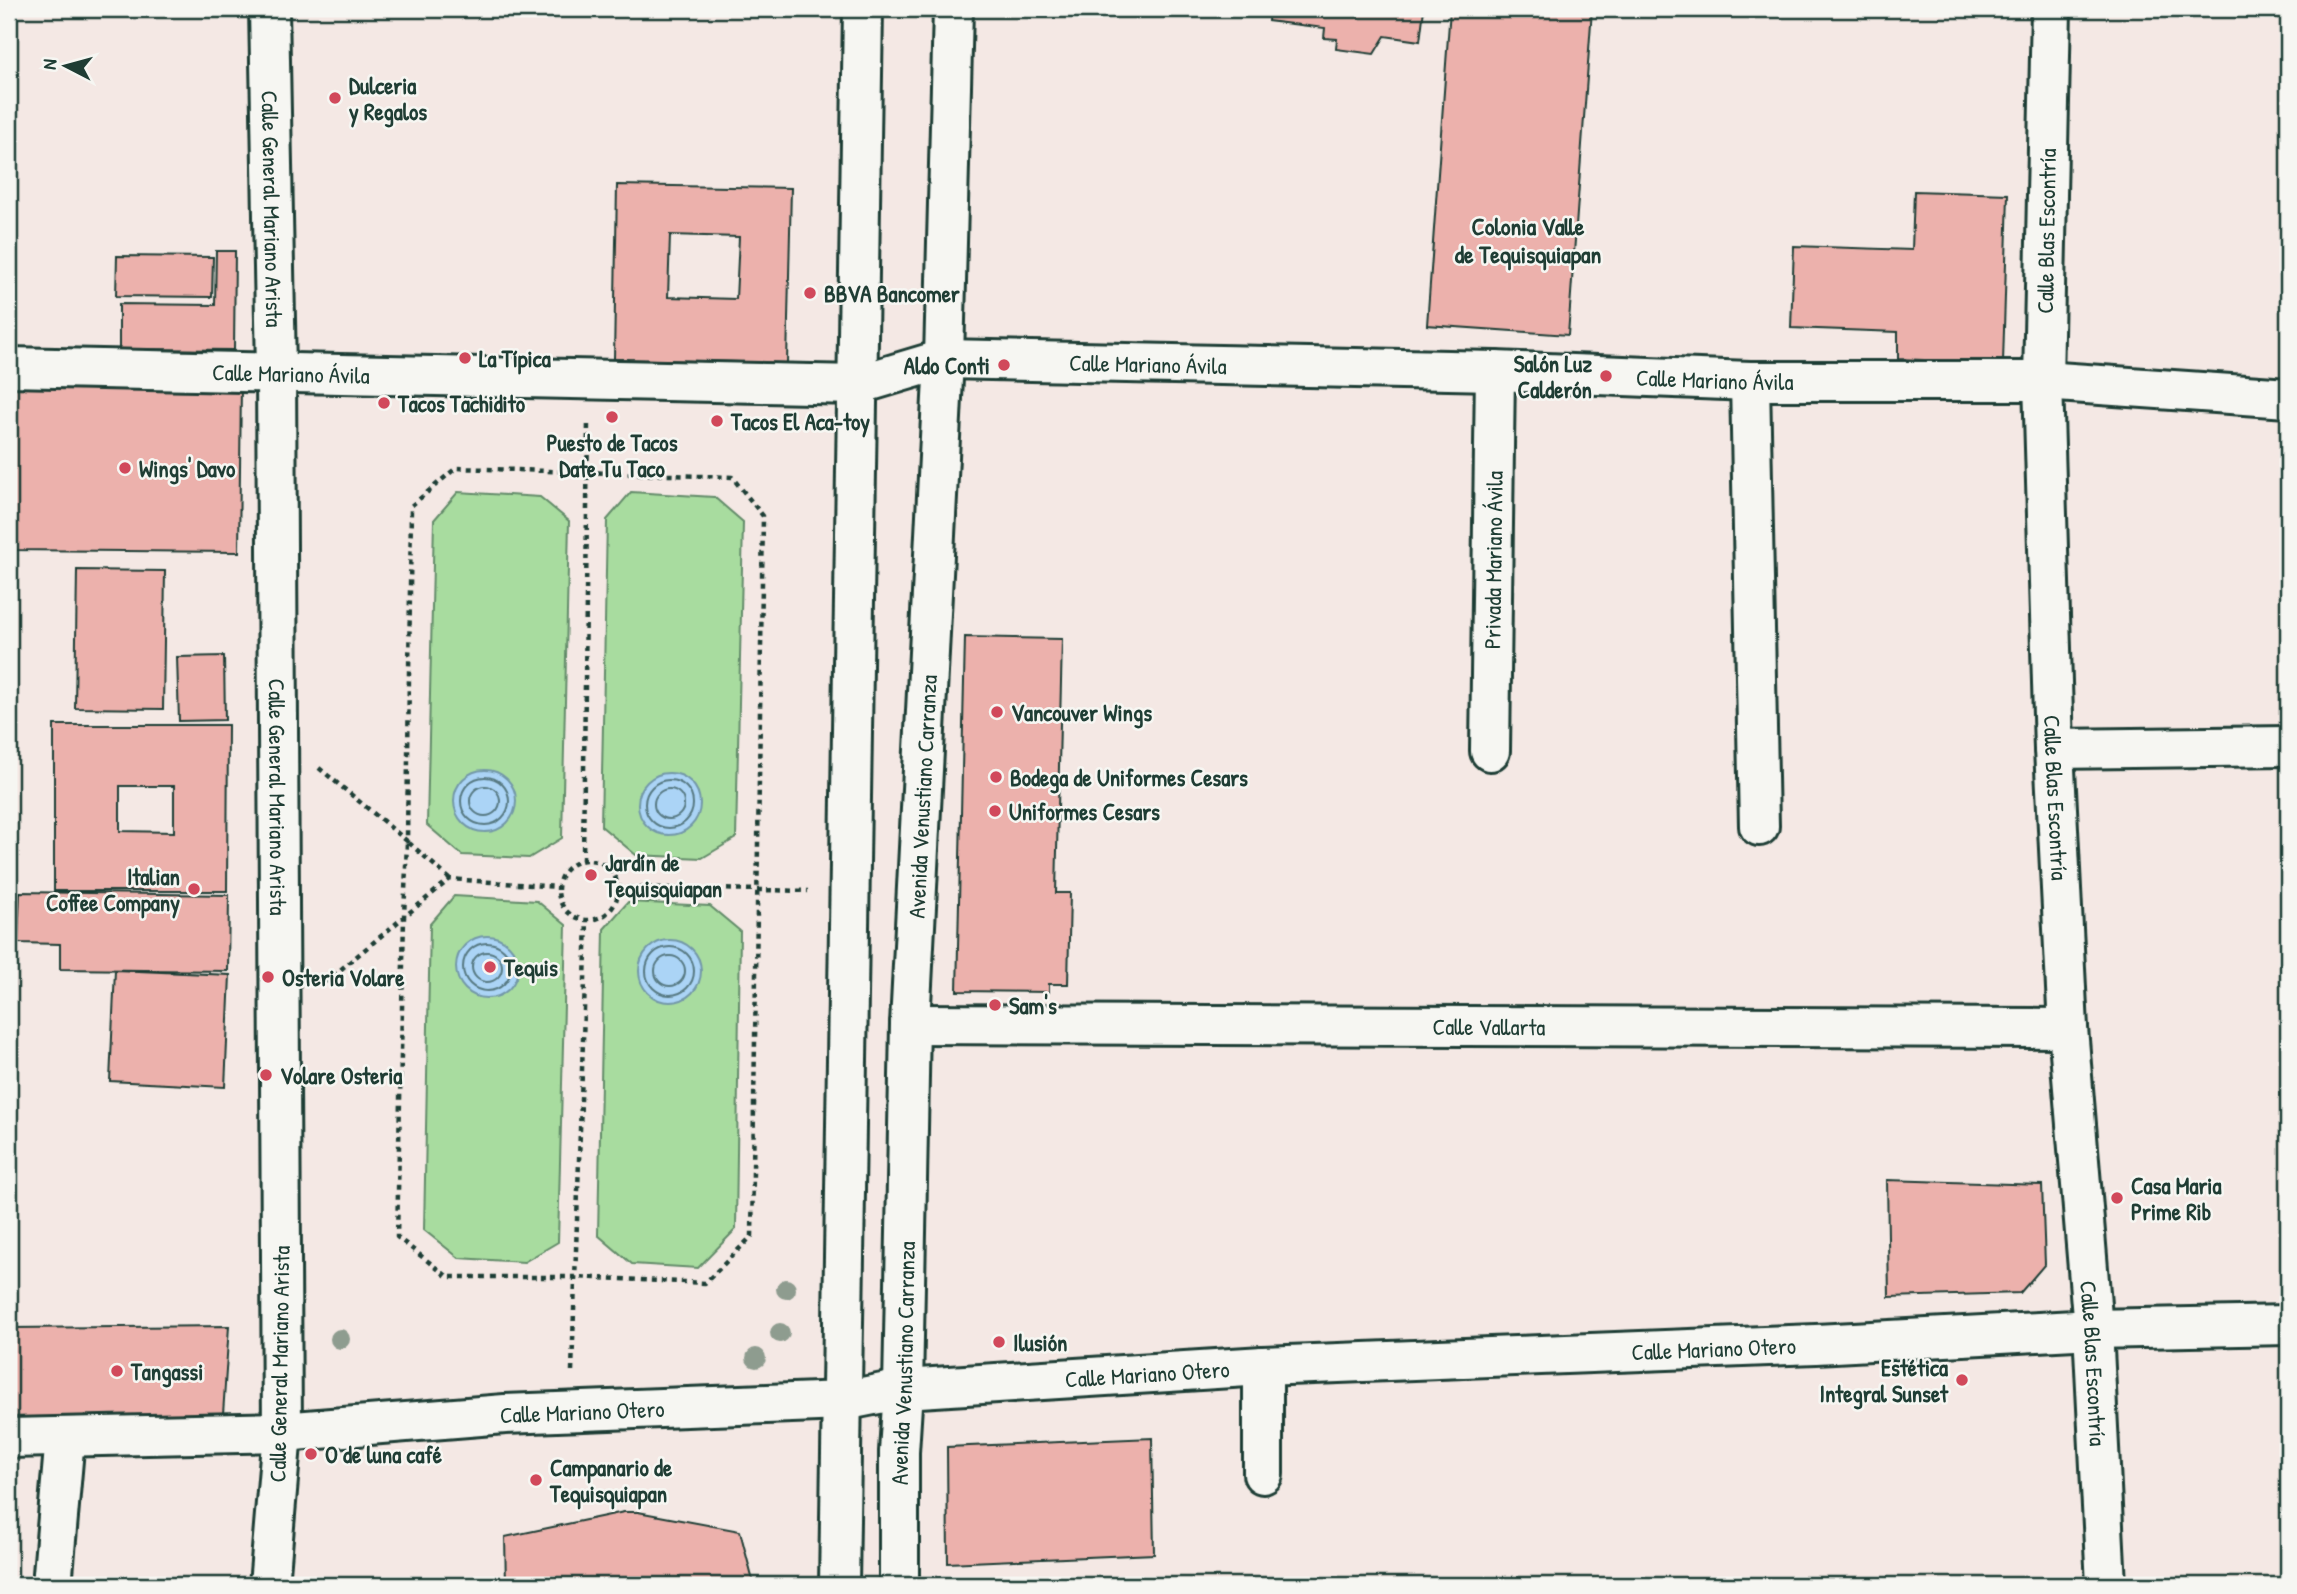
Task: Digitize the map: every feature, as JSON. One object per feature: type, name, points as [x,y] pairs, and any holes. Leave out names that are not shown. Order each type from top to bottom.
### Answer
[{"type":"street","name":"Calle General Mariano Arista","points":[[269,9],[276,372],[282,1432],[269,1585]]},
{"type":"street","points":[[839,1585],[863,9]]},
{"type":"street","name":"Avenida Venustiano Carranza","points":[[899,1585],[899,1452],[903,1389],[910,1024],[944,359],[953,9]]},
{"type":"street","name":"Calle Blas Escontría","points":[[2052,9],[2043,381],[2054,748],[2068,1028],[2093,1329],[2106,1585]]},
{"type":"street","name":"Calle Mariano Ávila","points":[[9,367],[857,385],[944,359],[1495,371],[1750,381],[2043,381],[2288,398]]},
{"type":"street","name":"Privada Mariano Ávila","points":[[1490,751],[1495,371]]},
{"type":"street","points":[[1750,381],[1759,826]]},
{"type":"street","points":[[2054,748],[2288,746]]},
{"type":"street","name":"Calle Vallarta","points":[[910,1024],[2068,1028]]},
{"type":"street","name":"Calle Mariano Otero","points":[[9,1438],[282,1432],[505,1414],[843,1401],[903,1389],[1263,1366],[1816,1344],[2093,1329],[2288,1325]]},
{"type":"street","points":[[1263,1366],[1263,1474]]},
{"type":"street","points":[[52,1585],[65,1437]]},
{"type":"path","points":[[583,860],[589,379]]},
{"type":"path","points":[[456,468],[587,473],[732,477],[763,516],[752,1237],[705,1283],[576,1277],[448,1277],[397,1237],[407,841],[411,506],[456,468]]},
{"type":"path","points":[[278,734],[450,879],[558,887]]},
{"type":"path","points":[[583,860],[606,866],[617,887],[610,910],[603,916],[587,920],[577,919],[569,914],[558,897],[558,887],[566,870],[583,860]]},
{"type":"path","points":[[280,1020],[450,879]]},
{"type":"path","points":[[617,887],[850,891]]},
{"type":"path","points":[[570,1412],[587,920]]},
{"type":"green space","points":[[458,492],[540,497],[569,521],[562,838],[529,858],[462,855],[427,825],[434,520]]},
{"type":"green space","points":[[631,492],[714,497],[743,522],[736,838],[702,858],[636,855],[601,826],[607,520]]},
{"type":"green space","points":[[454,896],[537,901],[566,925],[558,1242],[524,1262],[459,1258],[424,1230],[430,924]]},
{"type":"green space","points":[[628,902],[710,906],[740,931],[736,1229],[698,1268],[632,1264],[598,1235],[604,929]]},
{"type":"water","points":[[485,770],[497,772],[507,779],[514,789],[514,813],[507,823],[497,830],[485,832],[473,830],[463,823],[456,813],[454,801],[456,789],[463,779],[473,772]]},
{"type":"water","points":[[669,773],[691,782],[700,804],[691,826],[669,835],[647,826],[638,804],[647,782]]},
{"type":"water","points":[[487,936],[509,945],[518,967],[509,989],[487,998],[465,989],[456,967],[465,945]]},
{"type":"water","points":[[670,940],[692,949],[701,971],[692,993],[670,1002],[648,993],[639,971],[648,949]]},
{"type":"building","points":[[1269,9],[1424,9],[1420,41],[1385,36],[1374,54],[1336,49],[1337,39],[1324,38],[1325,28],[1268,21]]},
{"type":"building","points":[[1450,9],[1592,9],[1568,335],[1427,325]]},
{"type":"building","points":[[617,185],[791,188],[787,363],[614,359]],"holes":[[[670,235],[739,237],[736,299],[668,297]]]},
{"type":"building","points":[[1914,191],[2008,194],[2003,363],[1898,359],[1898,332],[1791,328],[1794,246],[1912,250]]},
{"type":"building","points":[[216,251],[235,251],[234,350],[119,349],[119,304],[215,305]]},
{"type":"building","points":[[117,256],[213,257],[212,297],[116,296]]},
{"type":"building","name":"Wings' Davo","points":[[9,383],[241,385],[239,552],[9,550]]},
{"type":"building","points":[[77,570],[165,571],[163,709],[75,708]]},
{"type":"building","points":[[965,637],[1062,639],[1056,893],[1070,893],[1068,984],[1049,984],[1049,992],[957,991]]},
{"type":"building","points":[[224,656],[225,720],[179,721],[177,657]]},
{"type":"building","points":[[54,725],[228,725],[227,891],[54,891]],"holes":[[[120,786],[174,786],[174,832],[120,831]]]},
{"type":"building","points":[[20,892],[229,895],[228,971],[60,969],[60,944],[18,943]]},
{"type":"building","points":[[115,970],[230,975],[225,1087],[110,1081]]},
{"type":"building","points":[[1887,1180],[2042,1185],[2045,1264],[2020,1293],[1889,1297]]},
{"type":"building","name":"Tangassi","points":[[229,1326],[223,1414],[9,1423],[9,1328]]},
{"type":"building","points":[[1152,1438],[1154,1554],[948,1563],[947,1447]]},
{"type":"building","points":[[624,1512],[638,1512],[740,1531],[754,1585],[506,1585],[505,1537]]},
{"type":"place","name":"Dulceria y Regalos","points":[[335,98]]},
{"type":"place","name":"BBVA Bancomer","points":[[810,293]]},
{"type":"place","name":"La Típica","points":[[465,358]]},
{"type":"place","name":"Aldo Conti","points":[[1004,365]]},
{"type":"place","name":"Salón Luz Calderón","points":[[1606,376]]},
{"type":"place","name":"Tacos Tachidito","points":[[384,403]]},
{"type":"place","name":"Puesto de Tacos Date Tu Taco","points":[[612,417]]},
{"type":"place","name":"Tacos El Aca-toy","points":[[717,421]]},
{"type":"place","name":"Wings' Davo","points":[[125,468]]},
{"type":"place","name":"Vancouver Wings","points":[[997,712]]},
{"type":"place","name":"Bodega de Uniformes Cesars","points":[[996,777]]},
{"type":"place","name":"Uniformes Cesars","points":[[995,811]]},
{"type":"place","name":"Jardín de Tequisquiapan","points":[[591,875]]},
{"type":"place","name":"Italian Coffee Company","points":[[194,889]]},
{"type":"place","name":"Tequis","points":[[490,967]]},
{"type":"place","name":"Osteria Volare","points":[[268,977]]},
{"type":"place","name":"Sam's","points":[[995,1005]]},
{"type":"place","name":"Volare Osteria","points":[[266,1075]]},
{"type":"place","name":"Casa Maria Prime Rib","points":[[2117,1198]]},
{"type":"place","name":"Ilusión","points":[[999,1342]]},
{"type":"place","name":"Tangassi","points":[[117,1371]]},
{"type":"place","name":"Estética Integral Sunset","points":[[1962,1380]]},
{"type":"place","name":"O de luna café","points":[[311,1454]]},
{"type":"place","name":"Campanario de Tequisquiapan","points":[[536,1480]]},
{"type":"district","name":"Colonia Valle de Tequisquiapan","points":[[1528,240]]}]
